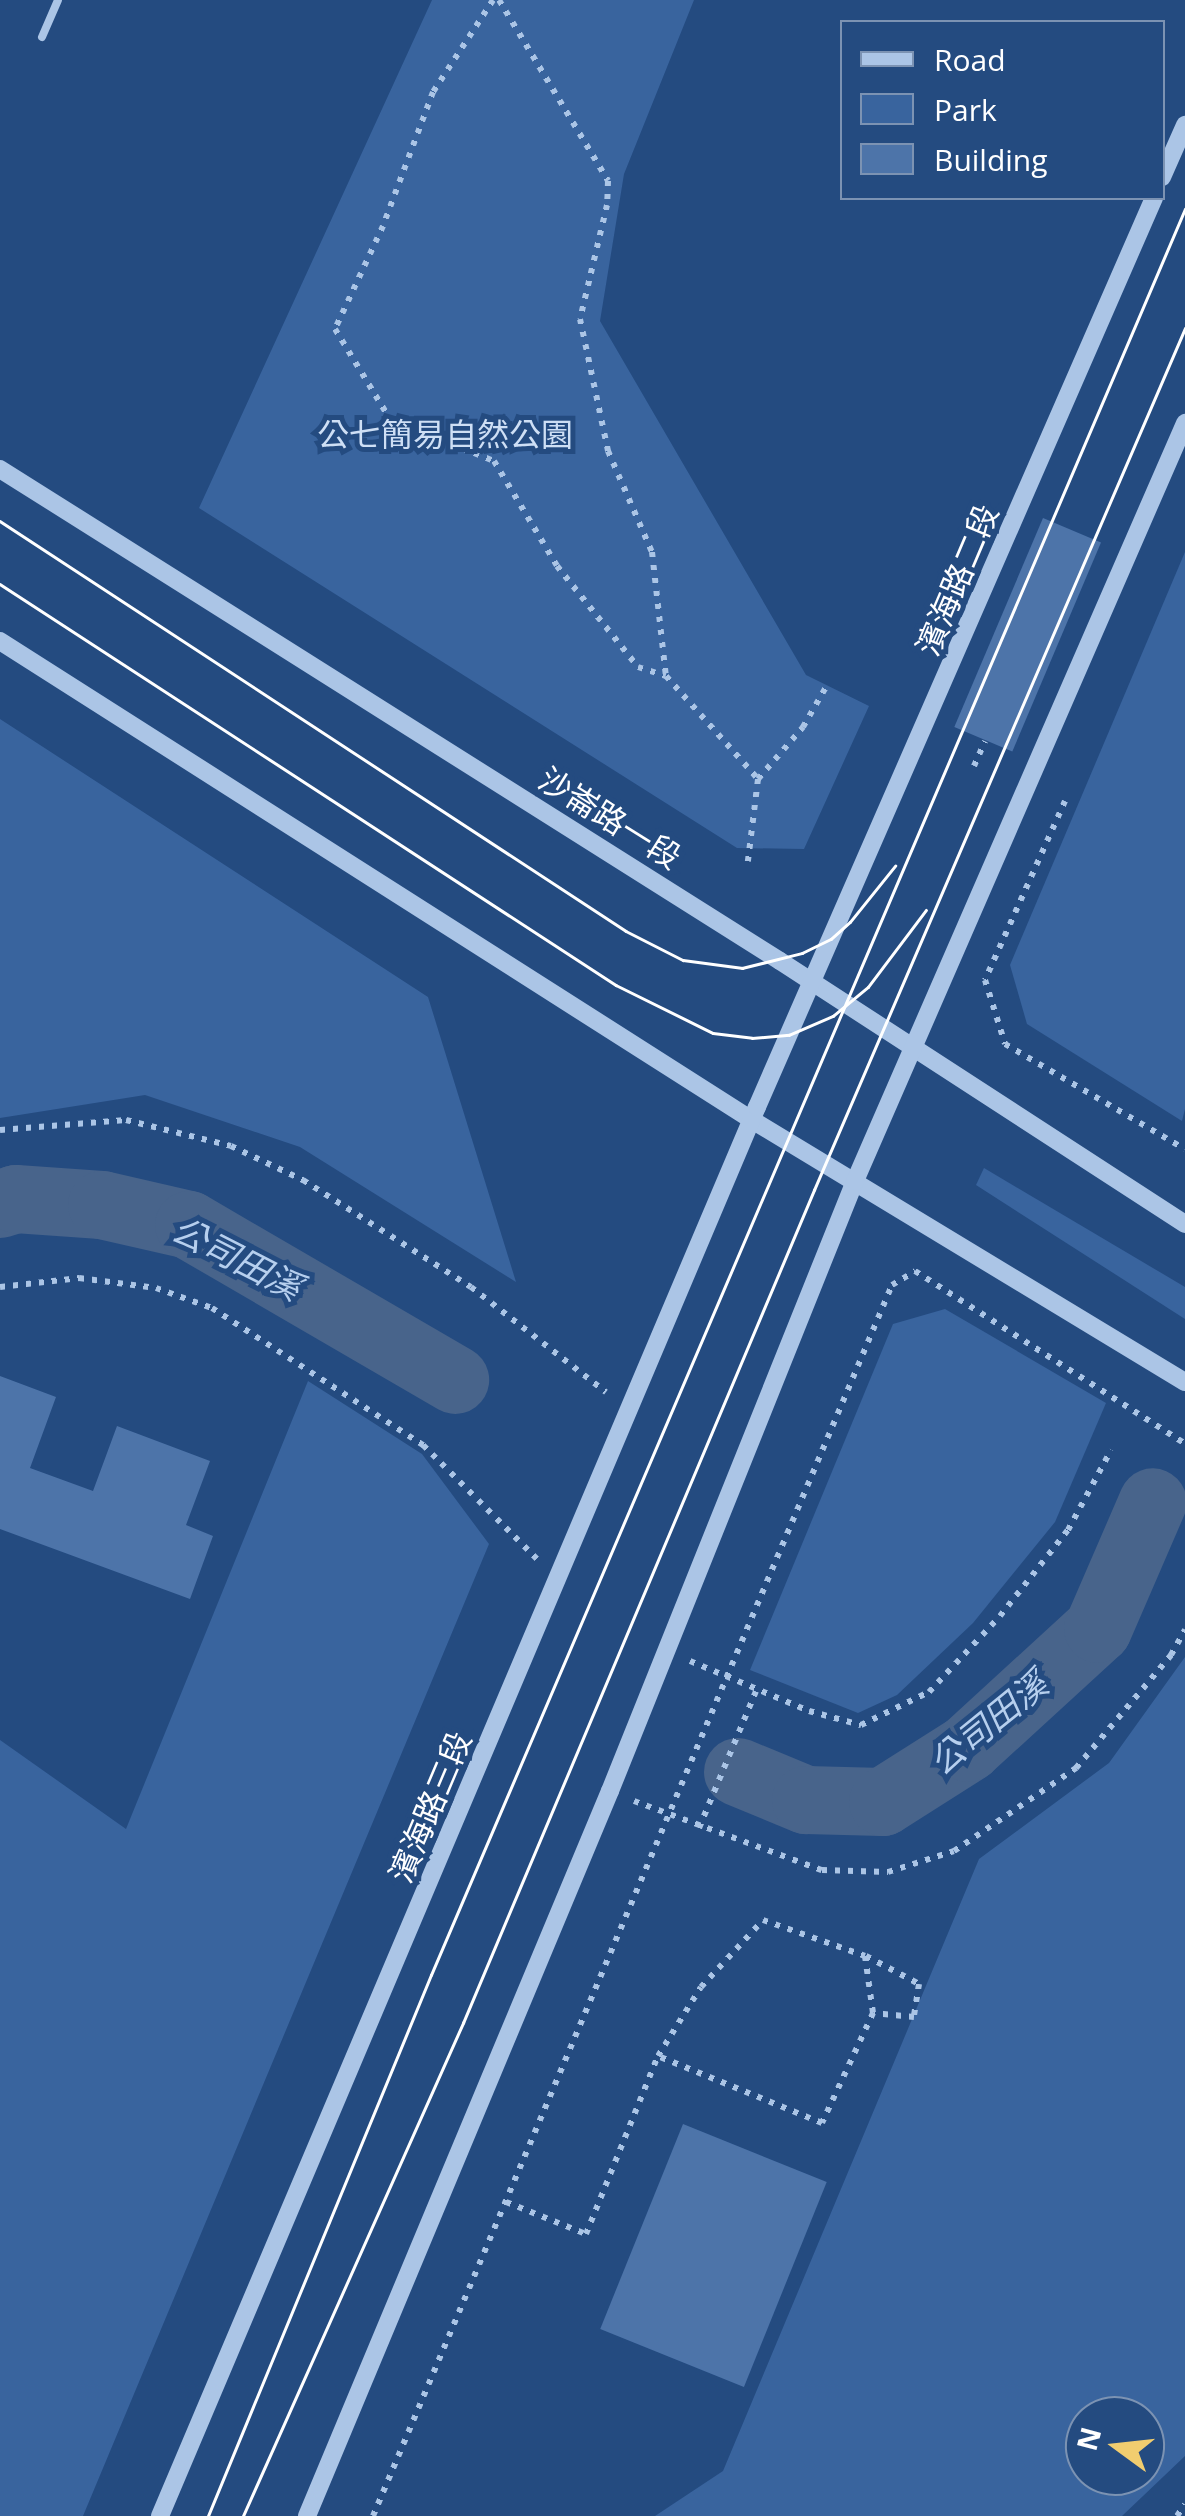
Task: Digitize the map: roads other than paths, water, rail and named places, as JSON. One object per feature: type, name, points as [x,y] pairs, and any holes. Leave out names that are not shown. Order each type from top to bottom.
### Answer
[{"type":"street","points":[[1165,170],[1185,125]]},
{"type":"street","name":"濱海路二段","points":[[752,1120],[1153,200]]},
{"type":"street","points":[[307,2516],[610,1791],[856,1181],[1185,423]]},
{"type":"street","name":"沙崙路一段","points":[[0,469],[914,1047],[1185,1224]]},
{"type":"street","points":[[0,641],[752,1120],[1185,1382]]},
{"type":"street","name":"濱海路三段","points":[[160,2516],[752,1120]]},
{"type":"lane","points":[[42,37],[58,0]]},
{"type":"waterway","name":"公司田溪","points":[[0,1204],[16,1199],[102,1205],[189,1225],[455,1380]]},
{"type":"waterway","name":"公司田溪","points":[[738,1772],[806,1800],[883,1802],[968,1748],[1098,1629],[1153,1502]]},
{"type":"tram line","points":[[208,2516],[431,1975],[1185,209]]},
{"type":"tram line","points":[[243,2516],[463,2023],[814,1190],[1185,328]]},
{"type":"tram line","points":[[0,521],[626,931],[683,960],[742,968],[802,953],[831,939],[850,922],[895,866]]},
{"type":"tram line","points":[[0,584],[616,985],[713,1033],[752,1038],[789,1035],[833,1016],[868,987],[926,910]]},
{"type":"park label","name":"公七簡易自然公園","points":[[445,434]]}]
